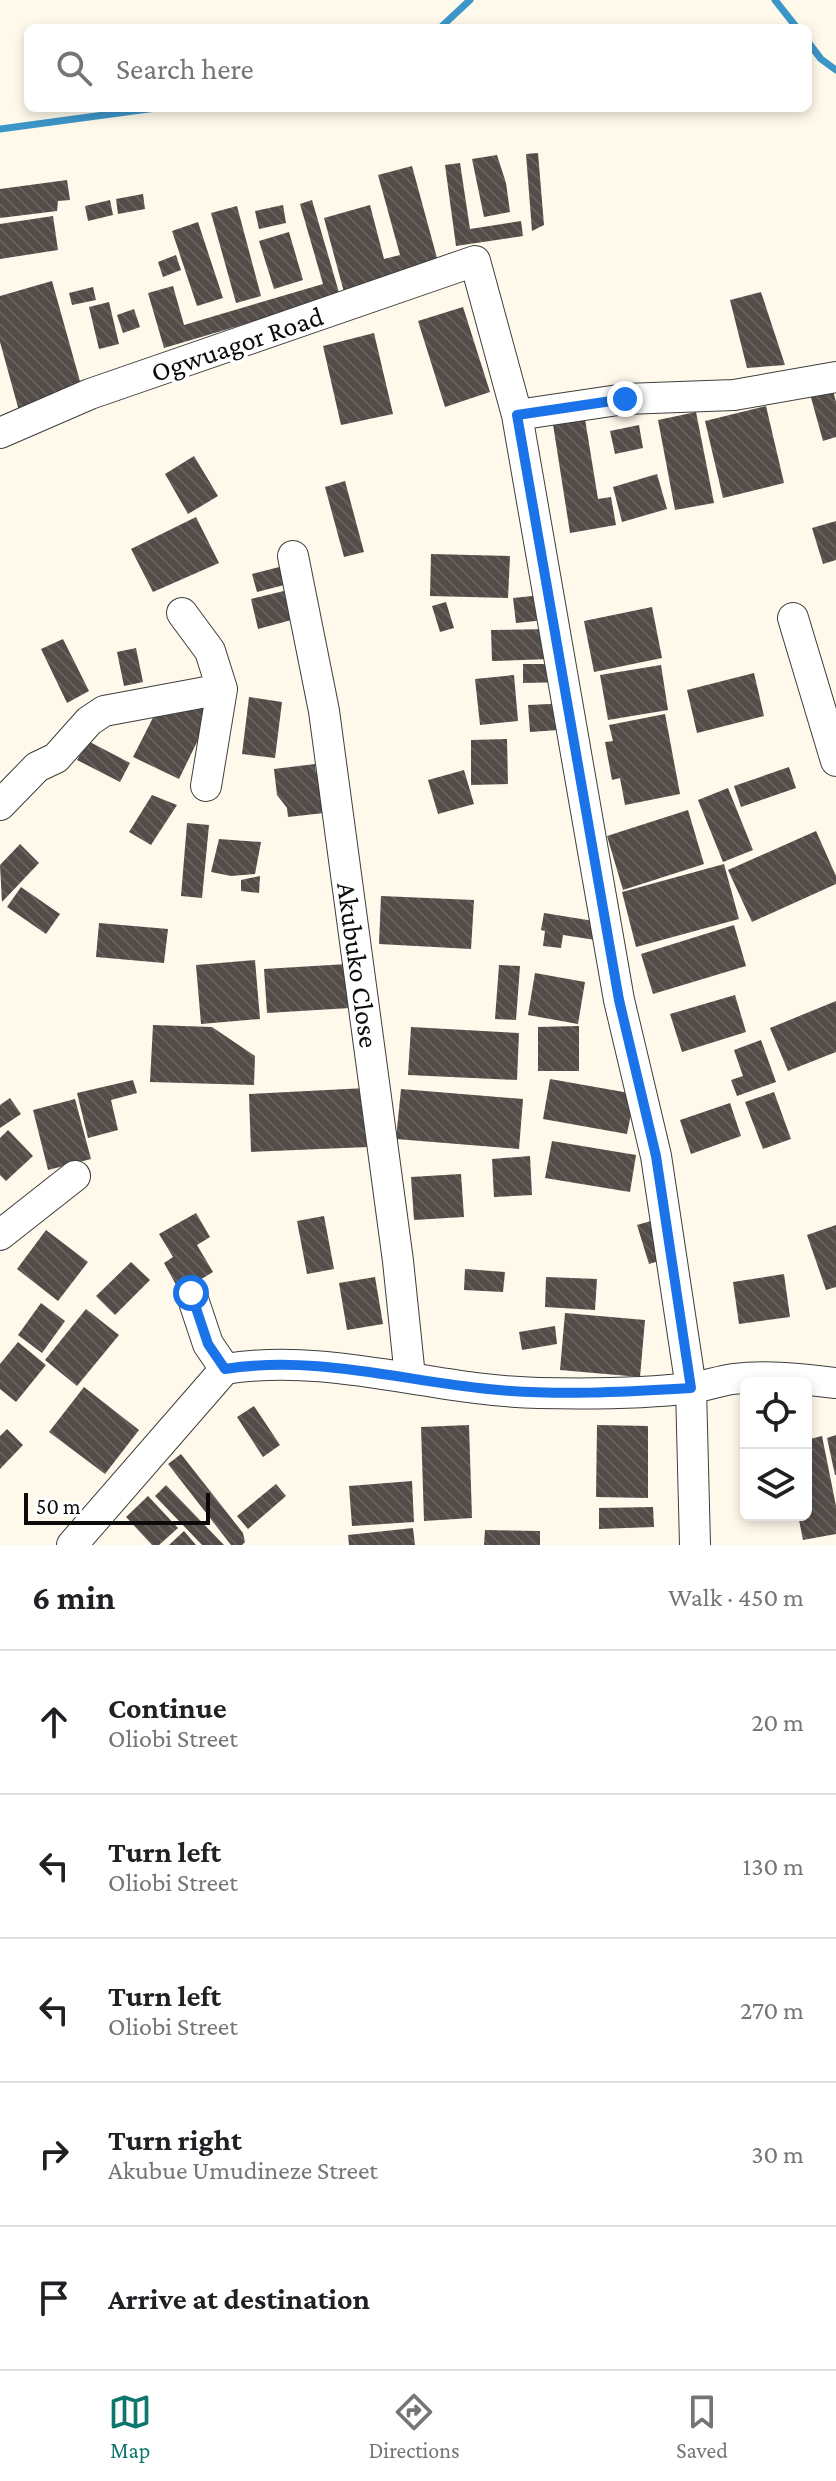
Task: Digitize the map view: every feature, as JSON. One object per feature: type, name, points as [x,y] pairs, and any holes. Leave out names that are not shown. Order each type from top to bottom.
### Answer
[{"type":"street","name":"Ogwuagor Road","points":[[0,433],[90,394],[475,261],[517,415]]},
{"type":"street","points":[[695,1545],[691,1388],[656,1156],[619,1000],[517,415],[625,399],[734,395],[836,377]]},
{"type":"street","name":"Akubuko Close","points":[[293,556],[324,711],[398,1261],[410,1377]]},
{"type":"street","points":[[182,613],[210,651],[222,689],[206,786]]},
{"type":"street","points":[[793,618],[836,761]]},
{"type":"street","points":[[0,805],[37,767],[56,758],[89,721],[104,711],[222,689]]},
{"type":"street","points":[[0,1235],[75,1176]]},
{"type":"street","points":[[191,1293],[208,1344],[225,1369]]},
{"type":"street","points":[[72,1545],[225,1369],[254,1365],[316,1367],[537,1393],[691,1388],[735,1379],[800,1379],[836,1383]]},
{"type":"building","points":[[538,153],[544,225],[532,231],[526,154]]},
{"type":"building","points":[[497,155],[506,183],[510,212],[484,217],[472,159]]},
{"type":"building","points":[[460,163],[470,229],[521,221],[523,236],[456,246],[445,165]]},
{"type":"building","points":[[412,166],[440,269],[345,296],[324,218],[370,205],[384,259],[400,255],[378,175]]},
{"type":"building","points":[[67,180],[70,200],[58,201],[57,211],[0,218],[0,189]]},
{"type":"building","points":[[143,194],[145,209],[118,214],[116,199]]},
{"type":"building","points":[[110,200],[113,215],[88,221],[85,206]]},
{"type":"building","points":[[312,200],[340,296],[164,348],[148,293],[173,286],[184,325],[323,284],[300,204]]},
{"type":"building","points":[[283,205],[286,223],[259,229],[255,211]]},
{"type":"building","points":[[237,206],[261,296],[236,303],[211,213]]},
{"type":"building","points":[[53,216],[58,250],[0,259],[0,224]]},
{"type":"building","points":[[198,222],[223,298],[197,306],[172,231]]},
{"type":"building","points":[[289,232],[303,280],[274,289],[259,241]]},
{"type":"building","points":[[176,255],[181,270],[163,277],[158,262]]},
{"type":"building","points":[[52,281],[83,392],[19,411],[0,342],[0,296]]},
{"type":"building","points":[[93,287],[96,300],[72,305],[69,293]]},
{"type":"building","points":[[761,292],[785,365],[747,368],[730,300]]},
{"type":"building","points":[[109,302],[119,344],[99,349],[89,307]]},
{"type":"building","points":[[463,307],[490,392],[445,407],[418,321]]},
{"type":"building","points":[[134,309],[140,327],[123,333],[117,315]]},
{"type":"building","points":[[374,333],[393,414],[341,425],[323,346]]},
{"type":"building","points":[[832,387],[836,402],[836,437],[823,441],[810,394]]},
{"type":"building","points":[[766,406],[784,483],[723,498],[705,421]]},
{"type":"building","points":[[696,412],[714,503],[675,510],[658,420]]},
{"type":"building","points":[[584,413],[598,499],[611,497],[616,525],[570,533],[552,418]]},
{"type":"building","points":[[639,425],[643,448],[615,454],[610,431]]},
{"type":"building","points":[[194,456],[218,496],[188,514],[165,474]]},
{"type":"building","points":[[657,474],[667,509],[622,522],[613,487]]},
{"type":"building","points":[[345,481],[364,552],[344,557],[325,487]]},
{"type":"building","points":[[196,517],[219,563],[153,592],[131,549]]},
{"type":"building","points":[[836,521],[836,560],[823,564],[812,528]]},
{"type":"building","points":[[431,554],[510,556],[508,598],[430,596]]},
{"type":"building","points":[[283,566],[288,584],[257,592],[252,574]]},
{"type":"building","points":[[292,589],[299,618],[258,629],[251,599]]},
{"type":"building","points":[[542,595],[545,620],[516,623],[513,598]]},
{"type":"building","points":[[446,602],[454,628],[440,632],[432,606]]},
{"type":"building","points":[[652,607],[662,658],[594,672],[584,621]]},
{"type":"building","points":[[550,629],[550,659],[492,661],[491,630]]},
{"type":"building","points":[[63,639],[89,691],[67,703],[41,649]]},
{"type":"building","points":[[136,648],[143,682],[124,686],[117,652]]},
{"type":"building","points":[[523,664],[568,664],[568,682],[523,683]]},
{"type":"building","points":[[661,665],[668,710],[608,720],[600,675]]},
{"type":"building","points":[[754,673],[764,716],[697,733],[687,690]]},
{"type":"building","points":[[514,675],[518,721],[480,725],[475,679]]},
{"type":"building","points":[[164,696],[215,705],[179,779],[133,757]]},
{"type":"building","points":[[249,697],[282,702],[275,758],[242,754]]},
{"type":"building","points":[[571,703],[573,729],[530,732],[528,705]]},
{"type":"building","points":[[665,714],[680,794],[625,805],[620,778],[612,780],[605,742],[613,741],[609,725]]},
{"type":"building","points":[[507,739],[508,784],[471,785],[471,740]]},
{"type":"building","points":[[88,741],[130,763],[120,782],[77,760]]},
{"type":"building","points":[[315,764],[316,773],[328,771],[333,812],[288,817],[287,808],[277,795],[274,769]]},
{"type":"building","points":[[789,767],[796,788],[741,807],[734,786]]},
{"type":"building","points":[[464,770],[474,804],[438,814],[428,780]]},
{"type":"building","points":[[728,788],[753,850],[723,862],[698,800]]},
{"type":"building","points":[[152,795],[177,805],[151,845],[129,832]]},
{"type":"building","points":[[688,810],[704,864],[623,890],[607,836]]},
{"type":"building","points":[[187,823],[209,825],[202,898],[181,896]]},
{"type":"building","points":[[816,831],[836,876],[836,884],[752,922],[728,870]]},
{"type":"building","points":[[219,839],[261,842],[255,874],[231,876],[211,872]]},
{"type":"building","points":[[20,844],[39,863],[2,902],[0,865]]},
{"type":"building","points":[[724,864],[739,919],[636,947],[622,892]]},
{"type":"building","points":[[260,876],[259,893],[241,891],[241,880]]},
{"type":"building","points":[[21,887],[60,914],[46,934],[7,907]]},
{"type":"building","points":[[381,896],[474,900],[471,949],[379,944]]},
{"type":"building","points":[[544,913],[606,923],[602,941],[563,935],[561,948],[543,946],[545,931],[541,930]]},
{"type":"building","points":[[99,923],[168,929],[164,963],[96,957]]},
{"type":"building","points":[[734,925],[746,966],[653,994],[641,954]]},
{"type":"building","points":[[255,960],[260,1019],[201,1024],[196,965]]},
{"type":"building","points":[[347,964],[350,1008],[267,1013],[264,969]]},
{"type":"building","points":[[499,965],[520,966],[516,1020],[495,1019]]},
{"type":"building","points":[[535,973],[585,982],[578,1024],[528,1015]]},
{"type":"building","points":[[735,995],[746,1032],[682,1052],[670,1014]]},
{"type":"building","points":[[836,1001],[836,1052],[788,1071],[770,1028]]},
{"type":"building","points":[[153,1025],[212,1027],[255,1056],[254,1085],[150,1082]]},
{"type":"building","points":[[579,1026],[579,1071],[538,1071],[538,1027]]},
{"type":"building","points":[[411,1027],[519,1033],[517,1080],[408,1075]]},
{"type":"building","points":[[761,1040],[776,1082],[737,1096],[731,1080],[743,1076],[734,1050]]},
{"type":"building","points":[[550,1079],[635,1094],[627,1134],[543,1119]]},
{"type":"building","points":[[133,1080],[137,1093],[111,1100],[118,1130],[88,1138],[77,1093]]},
{"type":"building","points":[[366,1088],[368,1147],[251,1152],[249,1094]]},
{"type":"building","points":[[401,1089],[523,1099],[519,1149],[396,1139]]},
{"type":"building","points":[[774,1092],[791,1139],[763,1149],[745,1102]]},
{"type":"building","points":[[10,1098],[21,1114],[0,1128],[0,1105]]},
{"type":"building","points":[[75,1099],[91,1159],[48,1170],[33,1110]]},
{"type":"building","points":[[730,1103],[741,1136],[691,1154],[680,1120]]},
{"type":"building","points":[[8,1130],[33,1156],[6,1181],[0,1175],[0,1138]]},
{"type":"building","points":[[552,1141],[636,1155],[630,1192],[545,1178]]},
{"type":"building","points":[[530,1156],[532,1195],[494,1197],[492,1159]]},
{"type":"building","points":[[461,1174],[464,1217],[414,1220],[411,1177]]},
{"type":"building","points":[[196,1213],[210,1237],[197,1245],[213,1272],[180,1292],[164,1263],[173,1257],[159,1234]]},
{"type":"building","points":[[324,1216],[334,1269],[307,1274],[297,1221]]},
{"type":"building","points":[[658,1219],[669,1258],[649,1264],[637,1225]]},
{"type":"building","points":[[836,1225],[836,1287],[826,1290],[807,1235]]},
{"type":"building","points":[[46,1230],[88,1262],[58,1301],[17,1269]]},
{"type":"building","points":[[131,1262],[150,1280],[115,1315],[96,1296]]},
{"type":"building","points":[[465,1269],[505,1272],[503,1292],[464,1290]]},
{"type":"building","points":[[784,1274],[790,1317],[739,1324],[733,1282]]},
{"type":"building","points":[[375,1277],[383,1324],[347,1330],[339,1283]]},
{"type":"building","points":[[546,1277],[597,1279],[595,1310],[545,1307]]},
{"type":"building","points":[[41,1303],[65,1321],[42,1353],[18,1335]]},
{"type":"building","points":[[86,1309],[119,1335],[77,1386],[45,1360]]},
{"type":"building","points":[[565,1313],[645,1320],[640,1377],[560,1370]]},
{"type":"building","points":[[555,1326],[557,1344],[522,1350],[519,1332]]},
{"type":"building","points":[[18,1342],[46,1365],[16,1402],[0,1389],[0,1364]]},
{"type":"building","points":[[84,1387],[139,1430],[105,1474],[49,1432]]},
{"type":"building","points":[[254,1406],[280,1445],[263,1457],[237,1417]]},
{"type":"building","points":[[469,1425],[472,1518],[424,1521],[421,1427]]},
{"type":"building","points":[[597,1425],[648,1426],[648,1498],[596,1497]]},
{"type":"building","points":[[7,1429],[23,1445],[0,1469],[0,1436]]},
{"type":"building","points":[[836,1435],[836,1475],[835,1475],[827,1438]]},
{"type":"building","points":[[822,1436],[836,1506],[836,1534],[803,1540],[799,1521],[812,1521],[812,1438]]},
{"type":"building","points":[[181,1454],[243,1533],[245,1542],[242,1545],[231,1545],[168,1464]]},
{"type":"building","points":[[412,1481],[414,1522],[352,1526],[349,1486]]},
{"type":"building","points":[[276,1484],[286,1496],[248,1529],[237,1516]]},
{"type":"building","points":[[166,1485],[224,1545],[202,1545],[155,1496]]},
{"type":"building","points":[[148,1496],[178,1528],[159,1545],[152,1545],[126,1517]]},
{"type":"building","points":[[653,1507],[654,1527],[599,1529],[599,1508]]},
{"type":"building","points":[[413,1528],[415,1545],[349,1545],[348,1535]]},
{"type":"building","points":[[485,1530],[540,1531],[540,1545],[484,1545]]},
{"type":"building","points":[[184,1531],[196,1545],[169,1545]]},
{"type":"waterway","points":[[444,24],[470,0]]},
{"type":"waterway","points":[[775,0],[794,24]]},
{"type":"waterway","points":[[812,47],[836,70]]},
{"type":"waterway","points":[[0,129],[126,112]]},
{"type":"route","points":[[191,1293],[208,1344],[225,1369],[254,1365],[375,1371],[486,1389],[537,1393],[691,1388],[656,1156],[619,1000],[517,415],[625,399]]}]
